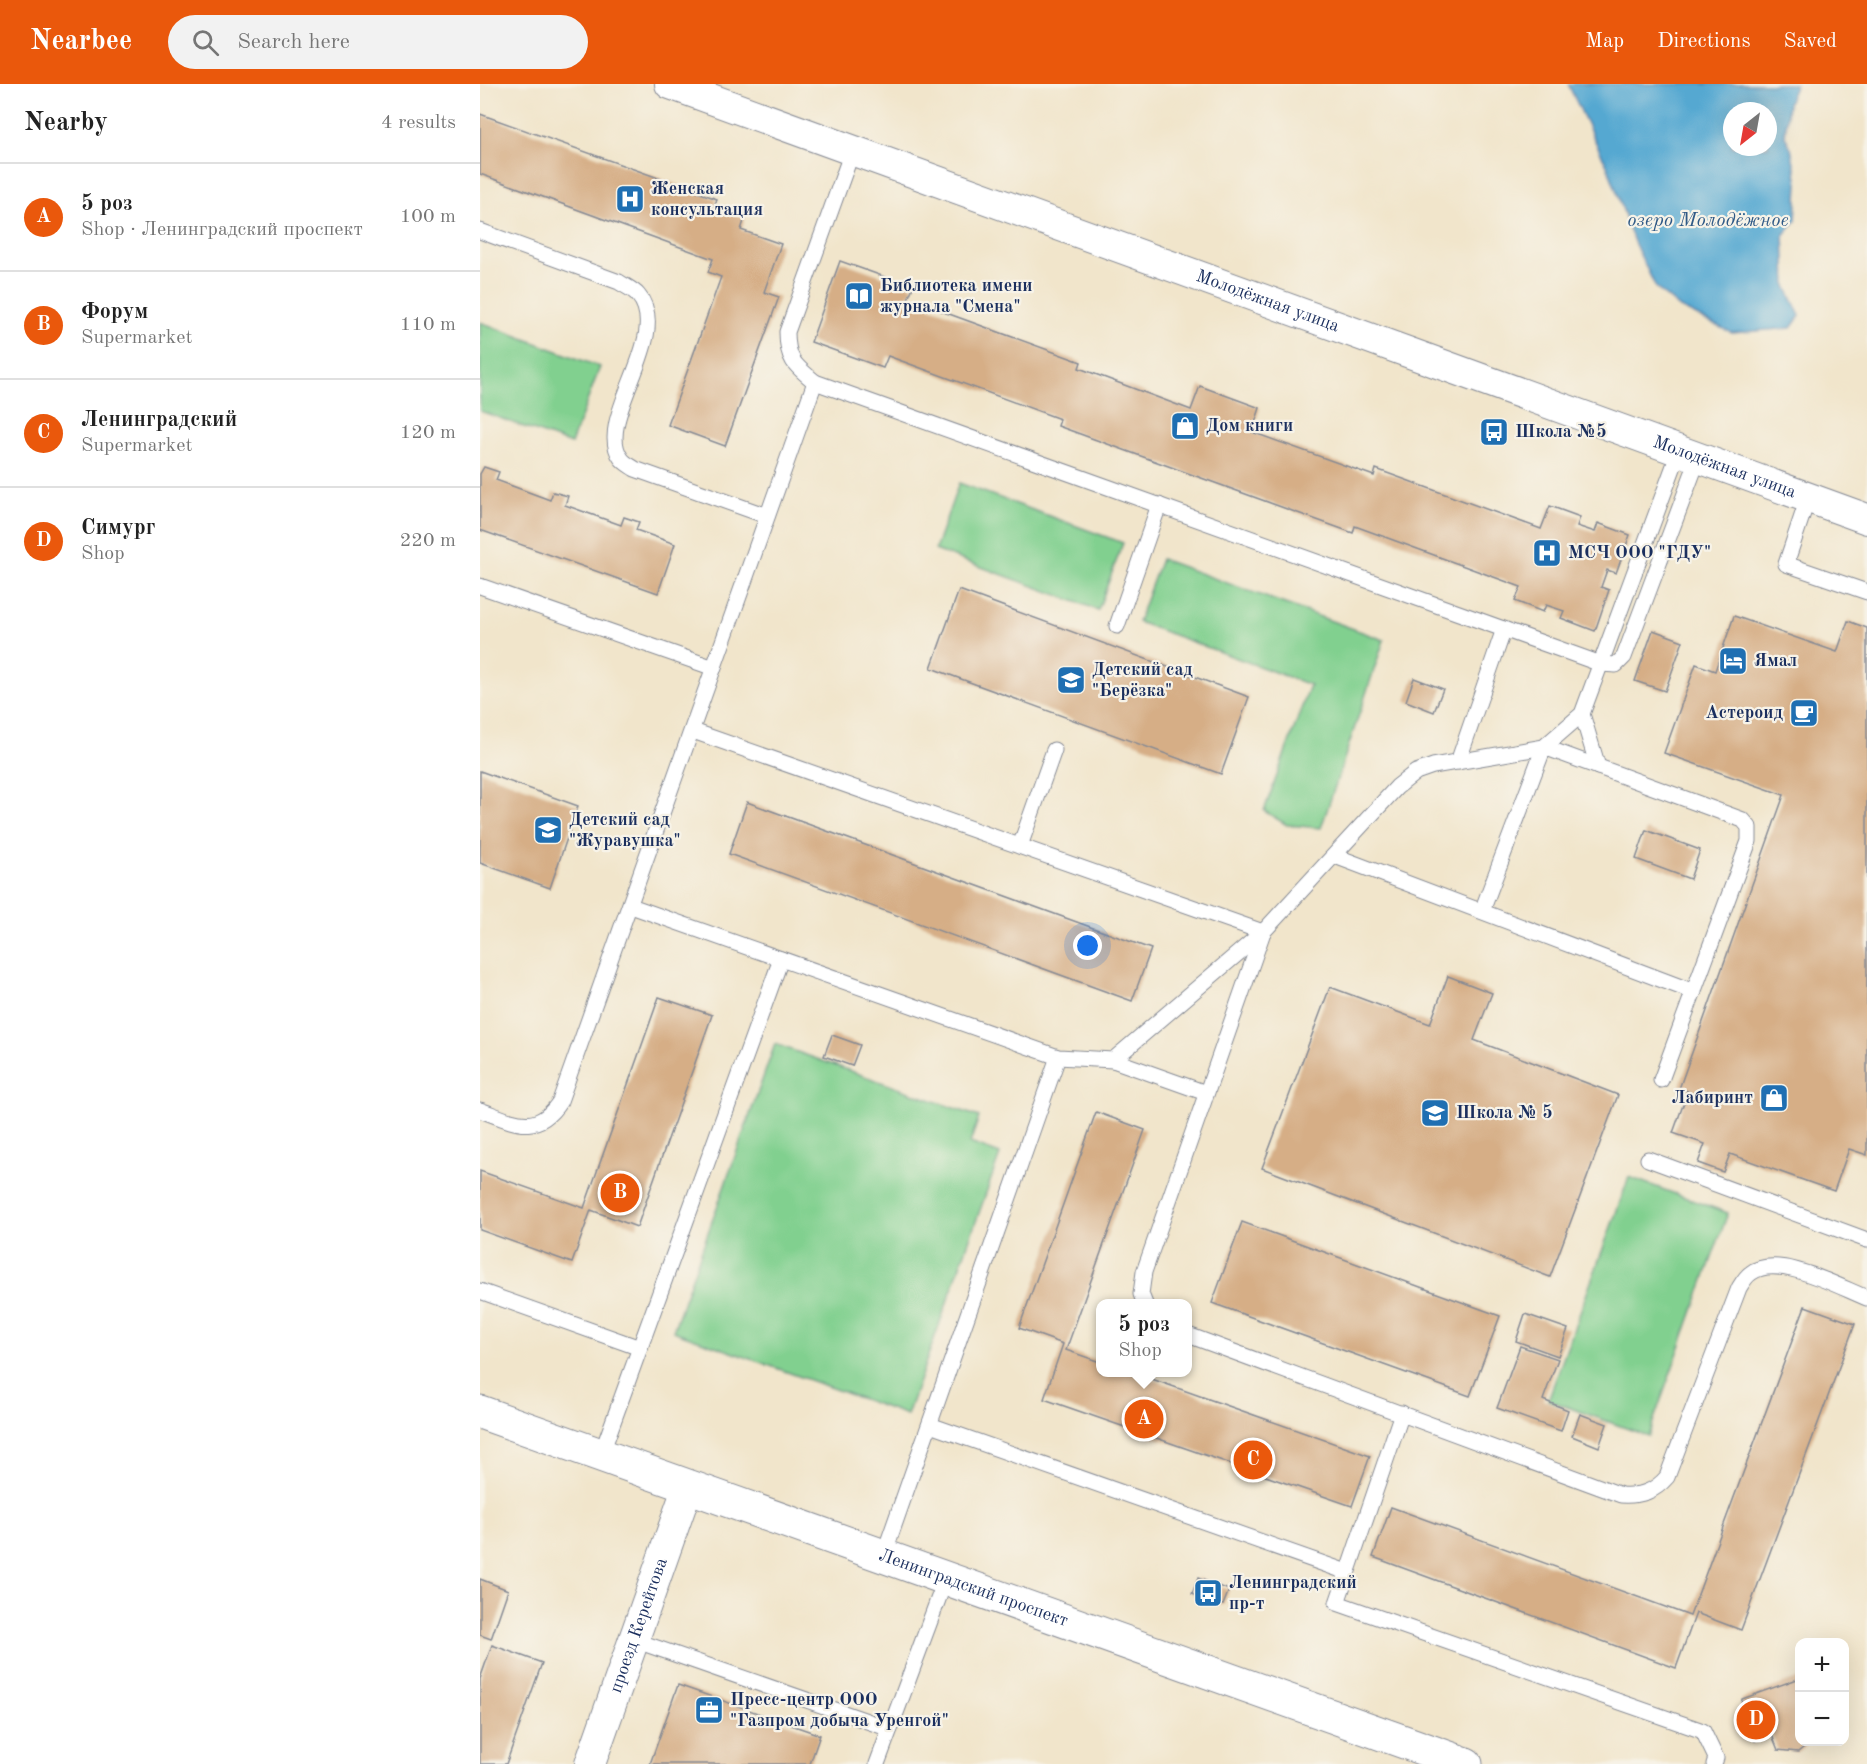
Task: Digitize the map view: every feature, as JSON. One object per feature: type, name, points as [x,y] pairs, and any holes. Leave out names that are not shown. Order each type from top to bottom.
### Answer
[{"type":"main road","name":"Ленинградский проспект","points":[[480,1412],[884,1554],[1467,1764]]},
{"type":"street","name":"Молодёжная улица","points":[[670,84],[1867,519]]},
{"type":"street","name":"проезд Керейтова","points":[[590,1764],[688,1486]]},
{"type":"lane","points":[[853,149],[787,332],[787,350],[797,367],[815,382],[1601,664],[1616,665],[1624,657],[1689,456]]},
{"type":"lane","points":[[480,231],[619,282],[638,295],[648,313],[647,333],[616,426],[614,443],[621,459],[636,469],[767,516]]},
{"type":"lane","points":[[480,1110],[524,1124],[532,1124],[550,1116],[560,1101],[815,382]]},
{"type":"lane","points":[[1808,498],[1786,564],[1867,592]]},
{"type":"lane","points":[[1117,626],[1159,505]]},
{"type":"lane","points":[[480,586],[714,668]]},
{"type":"lane","points":[[1458,762],[1504,629]]},
{"type":"lane","points":[[1482,911],[1544,747],[1582,714],[1601,664]]},
{"type":"lane","points":[[1582,714],[1598,766]]},
{"type":"lane","points":[[693,731],[1263,932]]},
{"type":"lane","points":[[1113,1060],[1263,932],[1397,787],[1416,772],[1544,747],[1743,820],[1749,827],[1749,841],[1661,1080]]},
{"type":"lane","points":[[1020,846],[1054,750]]},
{"type":"lane","points":[[1335,856],[1694,992]]},
{"type":"lane","points":[[631,906],[1058,1057],[1113,1060],[1206,1093]]},
{"type":"lane","points":[[1143,1299],[1141,1294],[1144,1272],[1263,932]]},
{"type":"lane","points":[[601,1455],[782,959]]},
{"type":"lane","points":[[884,1554],[1058,1057]]},
{"type":"lane","points":[[1648,1159],[1867,1240]]},
{"type":"lane","points":[[1192,1336],[1621,1495],[1638,1496],[1657,1488],[1667,1477],[1739,1288],[1750,1273],[1768,1267],[1784,1266],[1867,1298]]},
{"type":"lane","points":[[480,1290],[640,1348]]},
{"type":"lane","points":[[1402,1413],[1337,1603],[1703,1731],[1716,1758],[1714,1764]]},
{"type":"lane","points":[[930,1425],[1347,1572]]},
{"type":"lane","points":[[878,1764],[946,1578]]},
{"type":"lane","points":[[634,1640],[890,1729]]},
{"type":"green space","points":[[480,322],[600,367],[571,444],[480,411]]},
{"type":"green space","points":[[959,483],[1123,543],[1098,610],[935,550]]},
{"type":"green space","points":[[1161,559],[1384,640],[1321,828],[1287,825],[1264,811],[1310,685],[1138,622]]},
{"type":"green space","points":[[775,1044],[979,1117],[970,1143],[1000,1154],[907,1415],[673,1331]]},
{"type":"green space","points":[[1629,1177],[1728,1213],[1648,1436],[1548,1400]]},
{"type":"water","name":"озеро Молодёжное","points":[[1568,84],[1796,84],[1788,103],[1785,136],[1791,148],[1798,183],[1796,221],[1784,234],[1786,286],[1800,316],[1791,328],[1732,333],[1680,308],[1656,288],[1634,242],[1609,170]]},
{"type":"building","points":[[480,114],[717,199],[714,207],[745,218],[741,230],[781,244],[764,292],[779,297],[725,446],[668,425],[721,277],[708,272],[713,259],[480,174]]},
{"type":"building","points":[[840,261],[913,287],[908,299],[1081,362],[1079,368],[1191,410],[1200,386],[1260,408],[1252,432],[1374,476],[1376,469],[1541,529],[1550,506],[1580,517],[1577,526],[1595,532],[1598,523],[1630,535],[1616,573],[1607,570],[1601,587],[1609,590],[1595,631],[1561,618],[1564,611],[1546,605],[1543,612],[1515,601],[1521,587],[1355,526],[1353,533],[1058,426],[1060,419],[888,356],[883,368],[811,342]]},
{"type":"building","points":[[484,467],[499,472],[496,480],[550,500],[553,492],[568,496],[565,505],[621,525],[624,517],[639,522],[636,530],[675,544],[658,593],[480,530],[480,474]]},
{"type":"building","points":[[959,590],[1249,697],[1221,774],[931,668]]},
{"type":"building","name":"Ямал","points":[[1734,616],[1837,652],[1848,621],[1867,628],[1867,1155],[1849,1149],[1834,1191],[1730,1154],[1723,1172],[1698,1163],[1705,1144],[1673,1133],[1688,1091],[1679,1089],[1784,795],[1664,753],[1696,664],[1715,671]]},
{"type":"building","points":[[1653,630],[1683,641],[1665,691],[1635,681]]},
{"type":"building","points":[[1414,678],[1443,689],[1434,712],[1406,701]]},
{"type":"building","points":[[480,771],[578,806],[550,888],[480,863]]},
{"type":"building","points":[[747,802],[1151,949],[1132,1001],[729,854]]},
{"type":"building","points":[[1646,830],[1700,850],[1690,879],[1636,859]]},
{"type":"building","points":[[1448,976],[1492,993],[1474,1040],[1618,1095],[1550,1277],[1262,1168],[1330,987],[1430,1024]]},
{"type":"building","points":[[659,997],[712,1015],[637,1227],[591,1210],[572,1263],[480,1230],[480,1171],[584,1208]]},
{"type":"building","points":[[832,1035],[860,1045],[852,1066],[824,1056]]},
{"type":"building","points":[[1096,1112],[1145,1130],[1066,1350],[1096,1361],[1096,1377],[1146,1377],[1370,1456],[1352,1506],[1044,1399],[1063,1344],[1019,1328]]},
{"type":"building","points":[[1242,1222],[1500,1316],[1470,1396],[1212,1303]]},
{"type":"building","points":[[1805,1306],[1855,1324],[1741,1630],[1696,1613],[1676,1668],[1373,1557],[1391,1507],[1690,1616]]},
{"type":"building","points":[[1525,1314],[1568,1329],[1558,1356],[1516,1341]]},
{"type":"building","points":[[1520,1346],[1558,1359],[1543,1400],[1568,1410],[1561,1431],[1497,1408]]},
{"type":"building","points":[[1580,1414],[1607,1424],[1599,1447],[1572,1436]]},
{"type":"building","points":[[1198,1578],[1229,1590],[1223,1605],[1192,1594]]},
{"type":"building","points":[[480,1579],[508,1590],[491,1639],[480,1635]]},
{"type":"building","points":[[492,1645],[542,1663],[506,1764],[480,1764],[480,1679]]},
{"type":"building","points":[[1795,1680],[1795,1746],[1805,1746],[1798,1752],[1778,1750],[1772,1735],[1755,1741],[1738,1725],[1742,1699]]},
{"type":"building","name":"Пресс-центр ООО \"Газпром добыча Уренгой\"","points":[[678,1685],[820,1735],[810,1764],[650,1764]]},
{"type":"place","name":"Женская консультация","points":[[630,199]]},
{"type":"place","name":"Библиотека имени журнала \"Смена\"","points":[[859,296]]},
{"type":"place","name":"Дом книги","points":[[1185,426]]},
{"type":"place","name":"Школа №5","points":[[1494,432]]},
{"type":"place","name":"МСЧ ООО \"ГДУ\"","points":[[1547,553]]},
{"type":"place","name":"Ямал","points":[[1733,661]]},
{"type":"place","name":"Детский сад \"Берёзка\"","points":[[1071,680]]},
{"type":"place","name":"Астероид","points":[[1804,713]]},
{"type":"place","name":"Детский сад \"Журавушка\"","points":[[548,830]]},
{"type":"place","name":"Лабиринт","points":[[1774,1098]]},
{"type":"place","name":"Школа № 5","points":[[1435,1113]]},
{"type":"place","name":"Форум","points":[[620,1193]]},
{"type":"place","name":"5 роз","points":[[1144,1419]]},
{"type":"place","name":"Ленинградский","points":[[1253,1460]]},
{"type":"place","name":"Ленинградский пр-т","points":[[1208,1593]]},
{"type":"place","name":"Пресс-центр ООО \"Газпром добыча Уренгой\"","points":[[709,1710]]},
{"type":"place","name":"Симург","points":[[1756,1720]]}]
